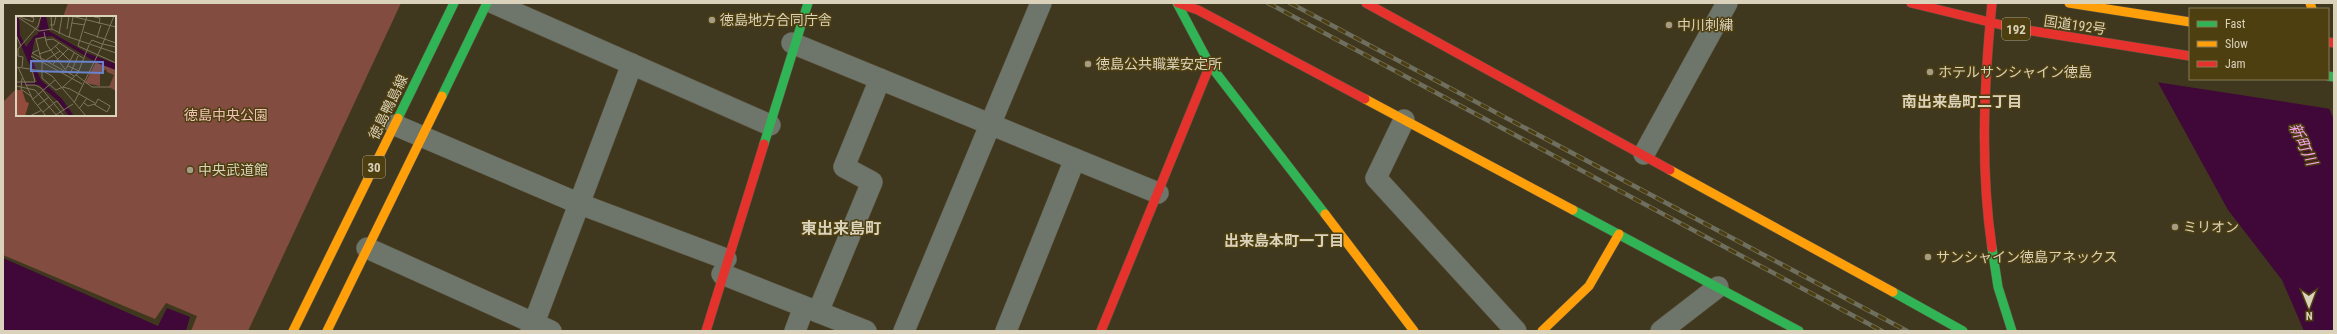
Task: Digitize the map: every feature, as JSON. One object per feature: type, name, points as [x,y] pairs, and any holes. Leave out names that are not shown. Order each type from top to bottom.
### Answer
[{"type":"main road","name":"徳島鴨島線","points":[[294,331],[454,3]]},
{"type":"main road","name":"30","points":[[327,331],[487,3]]},
{"type":"main road","points":[[706,331],[724,267],[770,125],[792,43],[808,3]]},
{"type":"main road","points":[[1178,3],[1210,65],[1414,331]]},
{"type":"main road","points":[[1178,3],[1198,10],[1799,331]]},
{"type":"main road","points":[[1366,3],[1644,154],[1963,331]]},
{"type":"main road","name":"国道192号","points":[[1911,3],[2040,34],[2189,56]]},
{"type":"main road","points":[[1992,3],[1985,71],[1984,160],[1997,282],[2012,331]]},
{"type":"main road","name":"国道192号","points":[[2069,3],[2189,22]]},
{"type":"main road","points":[[1101,331],[1210,65]]},
{"type":"main road","points":[[1542,331],[1589,286],[1619,234]]},
{"type":"street","points":[[493,3],[770,125]]},
{"type":"street","points":[[904,331],[1041,3]]},
{"type":"street","points":[[1644,154],[1727,3]]},
{"type":"street","points":[[792,43],[1158,193]]},
{"type":"street","points":[[367,248],[539,328],[580,204],[632,64]]},
{"type":"street","points":[[795,331],[811,310],[872,182],[844,167],[880,79]]},
{"type":"street","points":[[1404,120],[1376,178],[1516,331]]},
{"type":"street","points":[[394,125],[724,267],[811,310],[866,331]]},
{"type":"street","points":[[1006,331],[1075,159]]},
{"type":"street","points":[[1661,331],[1718,287]]},
{"type":"green space","name":"徳島中央公園","points":[[68,3],[401,3],[248,331],[191,331],[197,316],[166,303],[155,319],[3,255],[3,102],[16,89],[16,116],[116,116],[116,16],[63,16]]},
{"type":"water","name":"新町川","points":[[2118,3],[2189,9],[2189,80],[2317,80],[2334,120],[2334,331],[2304,331],[2282,280],[2228,210],[2161,88]]},
{"type":"water","points":[[3,258],[158,326],[167,308],[190,317],[186,331],[3,331]]},
{"type":"pier","points":[[2116,3],[2287,3],[2290,8],[2189,8],[2189,80],[2319,80],[2331,109],[2156,82]]},
{"type":"railway","points":[[1268,3],[1882,331]]},
{"type":"railway","points":[[1290,3],[1907,331]]},
{"type":"traffic: fast","points":[[398,118],[454,3]]},
{"type":"traffic: fast","points":[[442,96],[487,3]]},
{"type":"traffic: fast","points":[[764,144],[808,3]]},
{"type":"traffic: fast","points":[[1177,3],[1210,65],[1325,214]]},
{"type":"traffic: fast","points":[[2329,76],[2334,77]]},
{"type":"traffic: fast","points":[[1573,210],[1799,331]]},
{"type":"traffic: fast","points":[[1992,248],[1998,287],[2012,331]]},
{"type":"traffic: fast","points":[[1893,292],[1963,331]]},
{"type":"traffic: slow","points":[[2069,3],[2189,22]]},
{"type":"traffic: slow","points":[[2310,3],[2312,8]]},
{"type":"traffic: slow","points":[[327,331],[442,96]]},
{"type":"traffic: slow","points":[[1365,99],[1573,210]]},
{"type":"traffic: slow","points":[[293,331],[398,118]]},
{"type":"traffic: slow","points":[[1670,170],[1893,292]]},
{"type":"traffic: slow","points":[[1325,214],[1414,331]]},
{"type":"traffic: slow","points":[[1542,331],[1589,286],[1619,234]]},
{"type":"traffic: jam","points":[[1178,3],[1198,10],[1365,99]]},
{"type":"traffic: jam","points":[[1366,3],[1670,170]]},
{"type":"traffic: jam","points":[[1911,3],[2014,28],[2189,56]]},
{"type":"traffic: jam","points":[[1992,3],[1984,126],[1988,218],[1992,248]]},
{"type":"traffic: jam","points":[[2329,42],[2334,43]]},
{"type":"traffic: jam","points":[[1101,331],[1210,65]]},
{"type":"traffic: jam","points":[[706,331],[764,144]]},
{"type":"place","name":"徳島地方合同庁舎","points":[[712,20]]},
{"type":"place","name":"中川刺繍","points":[[1669,25]]},
{"type":"place","name":"徳島公共職業安定所","points":[[1088,64]]},
{"type":"place","name":"ホテルサンシャイン徳島","points":[[1930,72]]},
{"type":"place","name":"中央武道館","points":[[190,170]]},
{"type":"place","name":"ミリオン","points":[[2175,227]]},
{"type":"place","name":"サンシャイン徳島アネックス","points":[[1928,257]]},
{"type":"district","name":"南出来島町二丁目","points":[[1962,102]]},
{"type":"district","name":"東出来島町","points":[[841,228]]},
{"type":"district","name":"出来島本町一丁目","points":[[1284,241]]}]
